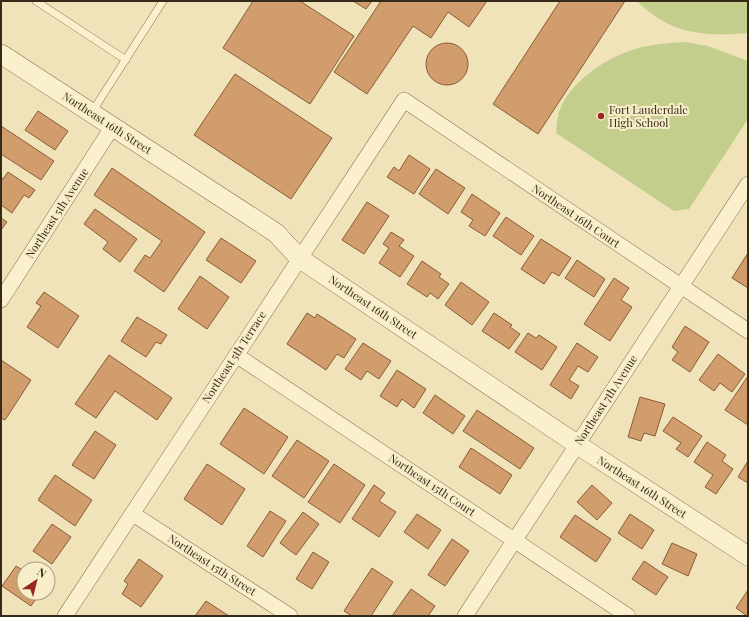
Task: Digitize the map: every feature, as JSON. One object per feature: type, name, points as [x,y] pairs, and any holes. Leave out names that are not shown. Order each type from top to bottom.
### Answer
[{"type":"street","name":"Northeast 16th Street","points":[[1,54],[276,233],[299,258],[578,445],[748,556]]},
{"type":"street","name":"Northeast 5th Terrace","points":[[66,616],[236,354],[404,100]]},
{"type":"street","name":"Northeast 16th Court","points":[[404,100],[748,331]]},
{"type":"street","name":"Northeast 5th Avenue","points":[[1,300],[113,126]]},
{"type":"street","name":"Northeast 7th Avenue","points":[[465,616],[513,540],[578,445],[680,286],[748,184]]},
{"type":"street","name":"Northeast 15th Court","points":[[236,354],[628,616]]},
{"type":"street","name":"Northeast 15th Street","points":[[133,514],[290,616]]},
{"type":"lane","points":[[36,1],[126,60]]},
{"type":"lane","points":[[92,112],[163,1]]},
{"type":"green space","points":[[637,1],[748,1],[748,33],[717,34],[688,31],[675,27],[662,20],[649,12]]},
{"type":"green space","points":[[685,42],[708,46],[748,61],[748,119],[689,209],[674,211],[556,133],[558,114],[565,100],[582,79],[593,70],[617,56],[642,47]]},
{"type":"building","points":[[253,1],[300,1],[354,36],[310,104],[223,48]]},
{"type":"building","points":[[353,1],[372,1],[366,9]]},
{"type":"building","points":[[381,1],[487,1],[469,27],[448,12],[431,38],[413,26],[367,94],[334,72]]},
{"type":"building","points":[[560,1],[625,1],[538,134],[493,104]]},
{"type":"building","points":[[447,43],[462,49],[468,64],[462,79],[447,85],[432,79],[426,64],[432,49]]},
{"type":"building","points":[[235,74],[332,138],[291,199],[194,135]]},
{"type":"building","points":[[38,111],[68,131],[55,150],[25,130]]},
{"type":"building","points":[[1,126],[54,161],[41,180],[1,154]]},
{"type":"building","points":[[409,155],[430,169],[414,194],[387,177],[394,167],[399,171]]},
{"type":"building","points":[[112,168],[205,232],[164,292],[134,271],[145,255],[150,258],[162,241],[94,195]]},
{"type":"building","points":[[436,169],[465,188],[448,214],[419,194]]},
{"type":"building","points":[[8,172],[35,190],[29,198],[24,195],[12,213],[1,205],[1,178],[3,179]]},
{"type":"building","points":[[472,194],[500,213],[485,236],[469,226],[473,220],[461,212]]},
{"type":"building","points":[[367,202],[389,216],[364,254],[342,240]]},
{"type":"building","points":[[95,209],[137,239],[120,262],[103,249],[108,242],[84,224]]},
{"type":"building","points":[[506,217],[534,236],[521,255],[493,236]]},
{"type":"building","points":[[1,218],[7,222],[1,230]]},
{"type":"building","points":[[391,232],[404,240],[399,246],[414,256],[400,277],[379,263],[389,248],[383,244]]},
{"type":"building","points":[[221,238],[256,261],[241,283],[206,260]]},
{"type":"building","points":[[541,239],[571,258],[559,276],[552,272],[544,284],[521,269]]},
{"type":"building","points":[[748,253],[748,288],[732,278]]},
{"type":"building","points":[[577,260],[605,279],[594,297],[565,278]]},
{"type":"building","points":[[422,261],[441,274],[439,277],[449,284],[438,299],[430,293],[427,297],[407,284]]},
{"type":"building","points":[[200,276],[229,297],[207,329],[178,309]]},
{"type":"building","points":[[614,278],[629,288],[621,300],[632,307],[610,341],[584,324]]},
{"type":"building","points":[[461,282],[489,302],[472,325],[445,305]]},
{"type":"building","points":[[44,292],[79,316],[58,348],[27,327],[41,306],[36,303]]},
{"type":"building","points":[[307,313],[315,318],[317,314],[356,339],[344,358],[337,354],[326,370],[287,344]]},
{"type":"building","points":[[494,313],[512,325],[510,327],[520,334],[509,349],[482,331]]},
{"type":"building","points":[[137,317],[167,335],[161,344],[156,342],[146,357],[121,341]]},
{"type":"building","points":[[685,326],[709,342],[690,372],[672,360],[678,352],[672,347]]},
{"type":"building","points":[[528,333],[536,338],[539,335],[557,347],[542,370],[515,352]]},
{"type":"building","points":[[363,343],[391,361],[379,379],[367,371],[361,380],[345,369]]},
{"type":"building","points":[[577,343],[598,357],[588,372],[578,366],[569,380],[579,386],[571,399],[550,385]]},
{"type":"building","points":[[718,354],[745,374],[732,392],[720,383],[714,391],[699,380]]},
{"type":"building","points":[[109,355],[172,398],[157,420],[115,391],[96,418],[75,404]]},
{"type":"building","points":[[1,360],[31,380],[5,420],[1,418]]},
{"type":"building","points":[[397,370],[426,389],[414,408],[402,399],[397,407],[380,396]]},
{"type":"building","points":[[748,376],[748,425],[725,410]]},
{"type":"building","points":[[435,395],[465,416],[453,434],[423,413]]},
{"type":"building","points":[[640,397],[665,404],[655,436],[644,433],[641,441],[628,437]]},
{"type":"building","points":[[244,408],[288,437],[264,474],[220,444]]},
{"type":"building","points":[[477,410],[534,448],[520,469],[463,431]]},
{"type":"building","points":[[673,417],[702,436],[688,457],[676,449],[681,443],[663,431]]},
{"type":"building","points":[[95,431],[116,445],[94,479],[72,465]]},
{"type":"building","points":[[297,440],[329,461],[304,498],[272,476]]},
{"type":"building","points":[[707,442],[726,455],[722,461],[733,469],[716,494],[705,487],[713,475],[694,462]]},
{"type":"building","points":[[471,448],[512,475],[500,494],[459,467]]},
{"type":"building","points":[[748,461],[748,483],[738,477]]},
{"type":"building","points":[[207,464],[245,489],[222,525],[184,499]]},
{"type":"building","points":[[334,464],[365,485],[340,523],[308,502]]},
{"type":"building","points":[[55,475],[92,500],[75,526],[38,500]]},
{"type":"building","points":[[374,485],[385,493],[379,501],[396,512],[379,537],[352,519]]},
{"type":"building","points":[[592,485],[612,503],[597,520],[577,502]]},
{"type":"building","points":[[270,511],[286,521],[263,557],[247,546]]},
{"type":"building","points":[[303,512],[319,524],[296,555],[280,543]]},
{"type":"building","points":[[417,514],[441,530],[428,549],[404,532]]},
{"type":"building","points":[[630,514],[654,530],[642,549],[618,533]]},
{"type":"building","points":[[575,515],[611,539],[596,562],[560,537]]},
{"type":"building","points":[[52,524],[71,537],[54,561],[48,561],[33,551]]},
{"type":"building","points":[[452,539],[469,551],[445,586],[428,575]]},
{"type":"building","points":[[672,543],[697,554],[688,576],[662,564]]},
{"type":"building","points":[[313,552],[329,562],[312,589],[296,579]]},
{"type":"building","points":[[139,559],[163,576],[141,607],[122,594],[128,584],[124,581]]},
{"type":"building","points":[[644,561],[668,577],[656,595],[632,579]]},
{"type":"building","points":[[16,566],[16,596],[2,586]]},
{"type":"building","points":[[372,568],[393,582],[371,616],[352,616],[344,611]]},
{"type":"building","points":[[411,589],[435,606],[428,616],[392,616]]},
{"type":"building","points":[[748,590],[748,616],[747,616],[736,608]]},
{"type":"building","points":[[24,601],[34,601],[31,606]]},
{"type":"building","points":[[206,601],[229,616],[195,616]]},
{"type":"place","name":"Fort Lauderdale High School","points":[[601,116]]}]
